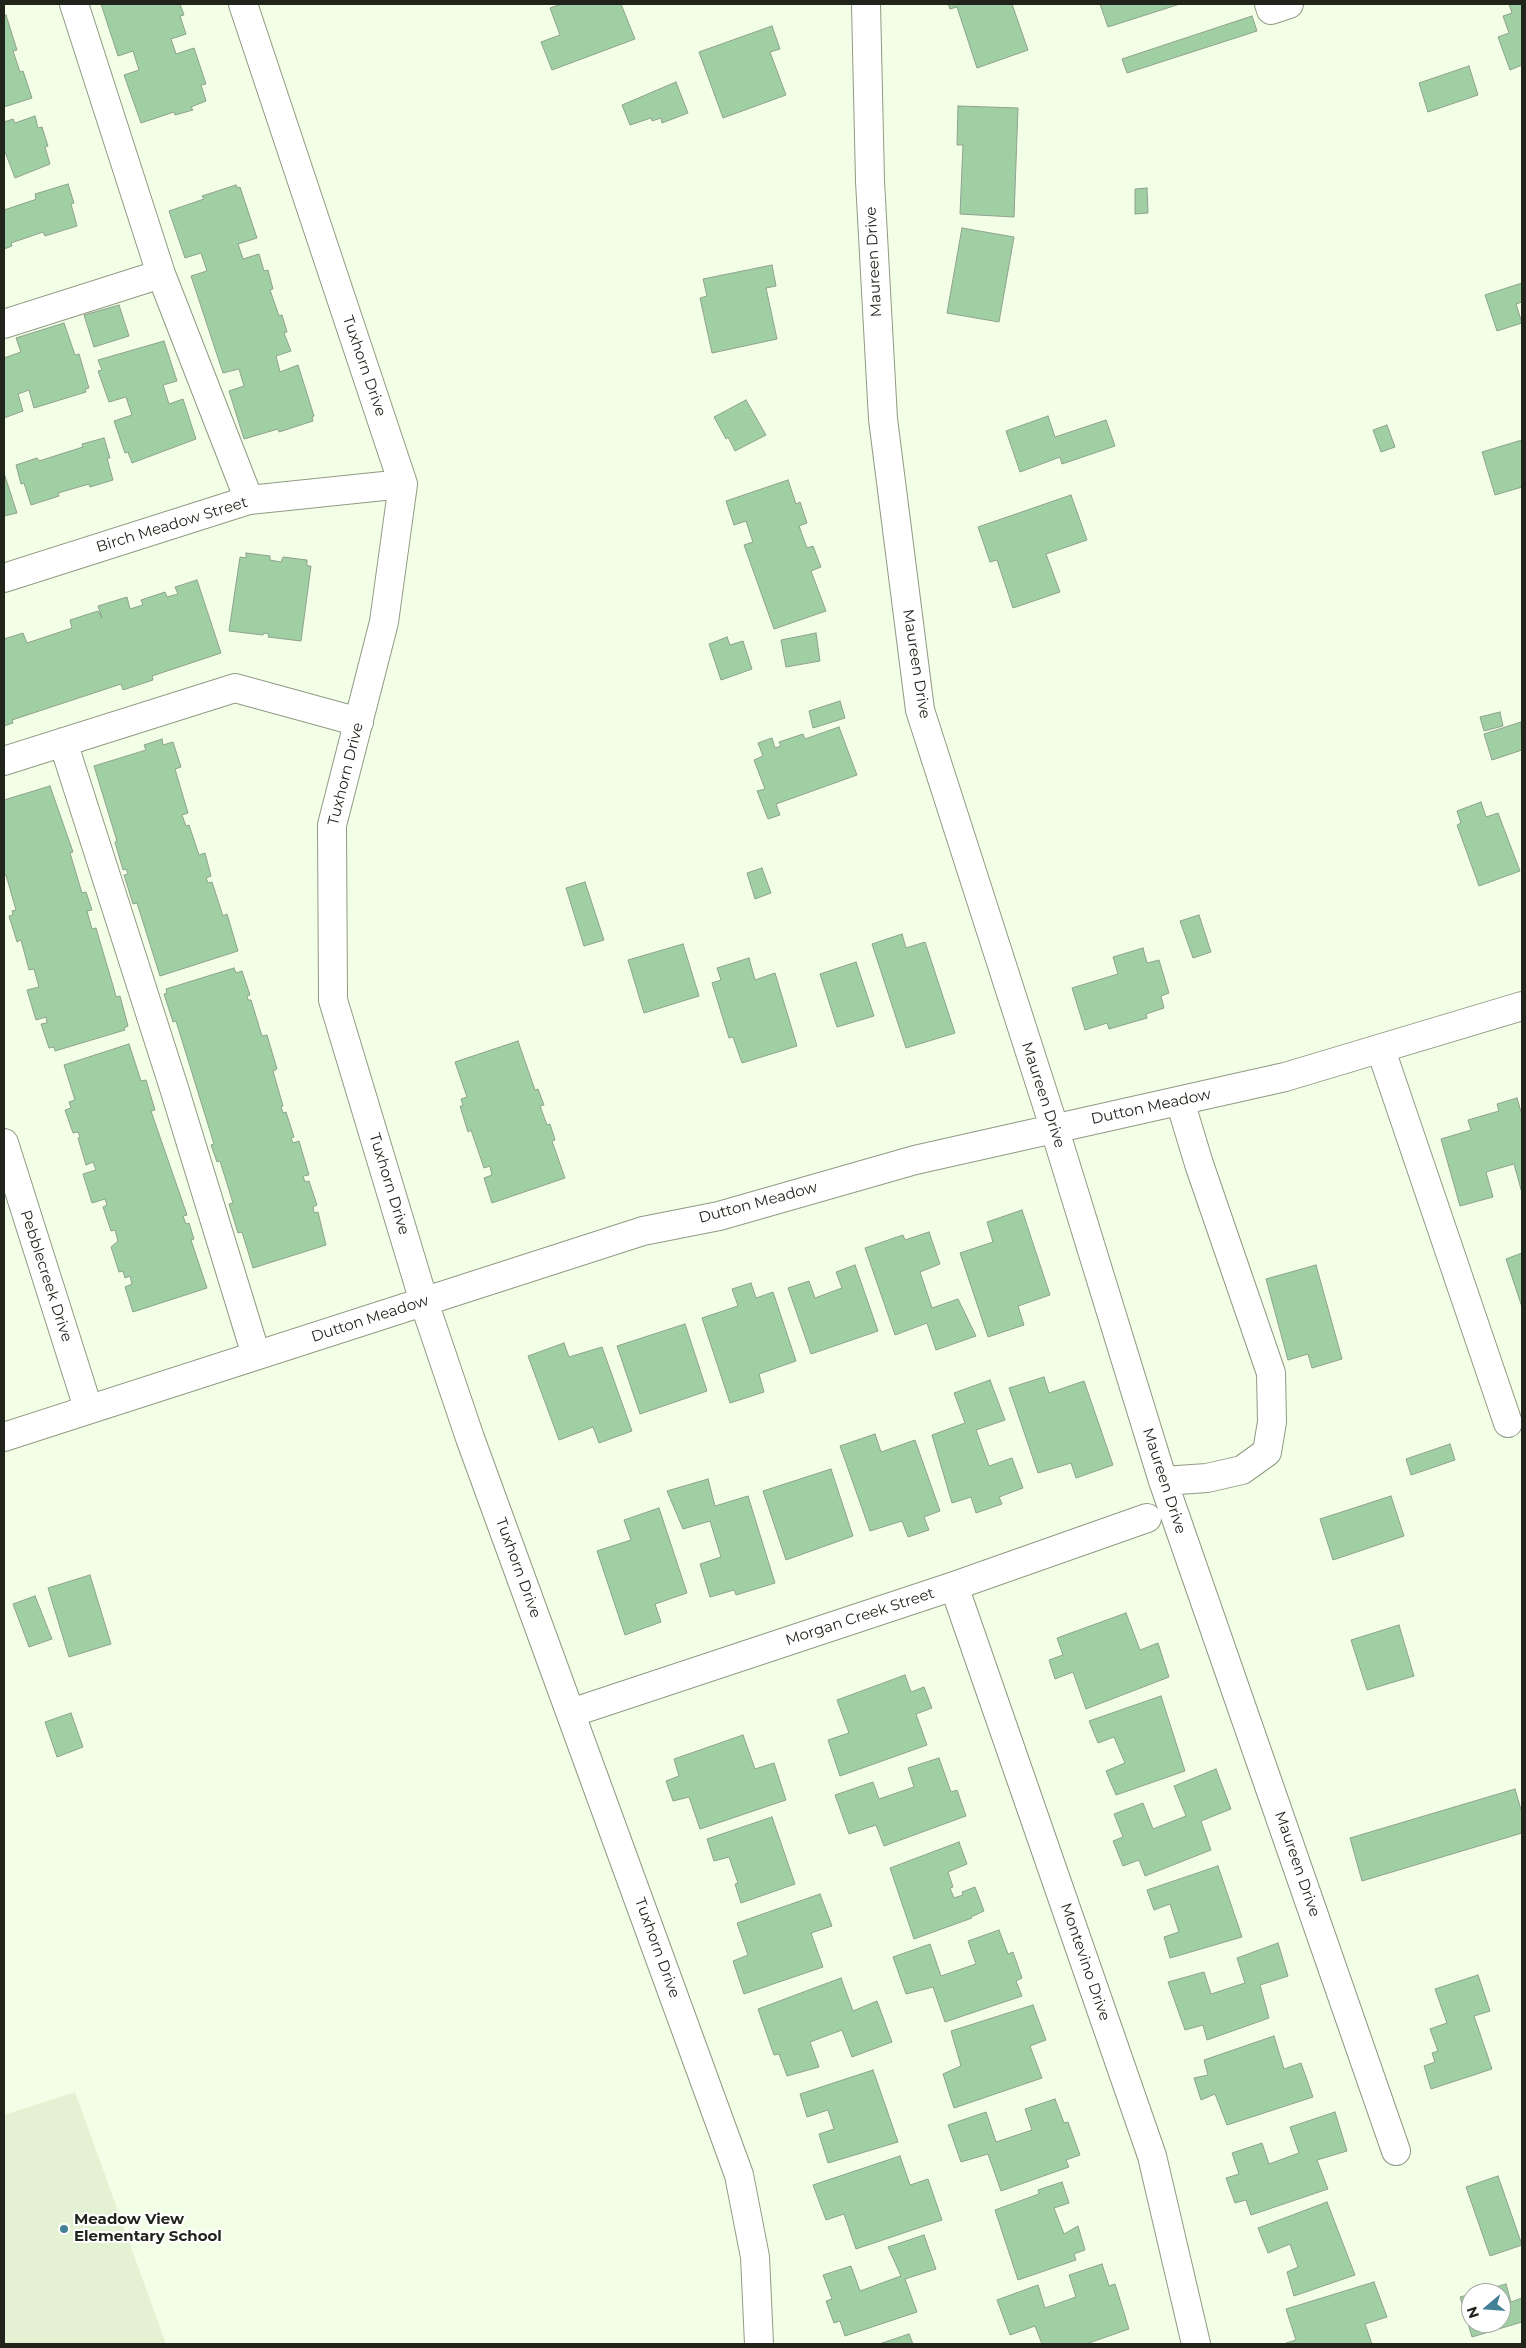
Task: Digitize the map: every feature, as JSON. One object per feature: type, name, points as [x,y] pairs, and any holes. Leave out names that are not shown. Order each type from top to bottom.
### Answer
[{"type":"street","points":[[74,4],[160,274],[249,500]]},
{"type":"street","name":"Tuxhorn Drive","points":[[242,4],[403,484],[384,622],[332,825],[333,1000],[424,1302],[470,1438],[739,2175],[755,2257],[760,2344]]},
{"type":"street","name":"Maureen Drive","points":[[866,4],[870,181],[883,419],[920,710],[1054,1128],[1163,1482],[1396,2151]]},
{"type":"street","points":[[1268,4],[1271,10],[1289,4]]},
{"type":"street","points":[[4,324],[160,274]]},
{"type":"street","name":"Birch Meadow Street","points":[[4,578],[249,500],[403,484]]},
{"type":"street","points":[[4,761],[236,688],[359,722]]},
{"type":"street","points":[[63,742],[177,1098],[256,1355]]},
{"type":"street","name":"Dutton Meadow","points":[[4,1437],[88,1408],[643,1231],[719,1216],[915,1160],[1285,1077],[1522,1006]]},
{"type":"street","points":[[1380,1050],[1508,1423]]},
{"type":"street","points":[[1163,1482],[1207,1478],[1242,1470],[1267,1452],[1272,1422],[1271,1373],[1199,1164],[1180,1101]]},
{"type":"street","name":"Pebblecreek Drive","points":[[4,1143],[88,1408]]},
{"type":"street","name":"Morgan Creek Street","points":[[571,1713],[954,1586],[1148,1518]]},
{"type":"street","name":"Montevino Drive","points":[[954,1586],[1152,2156],[1196,2344]]},
{"type":"shaded area","name":"Meadow View Elementary School","points":[[75,2092],[166,2344],[4,2344],[4,2115]]},
{"type":"building","points":[[101,4],[180,4],[184,15],[180,16],[186,34],[171,39],[176,54],[194,48],[206,84],[201,85],[206,101],[191,107],[193,110],[175,115],[174,112],[141,123],[124,75],[139,70],[133,51],[118,56]]},
{"type":"building","points":[[562,4],[621,4],[635,39],[552,70],[541,42],[560,35],[550,8]]},
{"type":"building","points":[[948,4],[1012,4],[1028,50],[977,68],[957,7],[950,9]]},
{"type":"building","points":[[1100,4],[1180,4],[1108,27]]},
{"type":"building","points":[[1509,4],[1522,4],[1522,65],[1510,70],[1498,37],[1509,33],[1503,16],[1512,13]]},
{"type":"building","points":[[6,15],[17,50],[13,51],[20,72],[23,71],[32,98],[4,107],[4,16]]},
{"type":"building","points":[[1252,16],[1257,31],[1127,73],[1122,59]]},
{"type":"building","points":[[772,26],[780,49],[770,52],[786,95],[723,118],[699,52]]},
{"type":"building","points":[[1469,66],[1478,95],[1428,112],[1419,83]]},
{"type":"building","points":[[676,82],[688,113],[662,123],[661,118],[652,121],[651,118],[630,125],[622,105]]},
{"type":"building","points":[[958,106],[1018,108],[1014,217],[960,214],[963,145],[957,145]]},
{"type":"building","points":[[35,116],[38,128],[42,127],[48,146],[45,147],[50,164],[15,178],[4,149],[4,122],[13,119],[15,123]]},
{"type":"building","points":[[68,184],[74,203],[71,204],[77,226],[45,236],[43,232],[11,243],[12,246],[4,249],[4,210],[36,199],[35,194]]},
{"type":"building","points":[[236,185],[237,188],[240,187],[257,238],[238,244],[243,259],[259,254],[264,271],[268,270],[273,289],[270,290],[279,316],[282,315],[287,332],[284,333],[291,351],[276,356],[280,372],[298,365],[314,416],[312,417],[313,421],[279,432],[278,429],[244,439],[229,391],[244,386],[239,369],[223,373],[191,276],[207,271],[201,253],[185,258],[169,211],[204,199],[202,196]]},
{"type":"building","points":[[1147,188],[1148,213],[1135,214],[1135,189]]},
{"type":"building","points":[[962,228],[1014,237],[999,322],[947,313]]},
{"type":"building","points":[[772,265],[776,286],[766,288],[777,339],[712,353],[700,298],[707,296],[703,279]]},
{"type":"building","points":[[1522,283],[1522,302],[1516,304],[1522,323],[1497,331],[1485,295]]},
{"type":"building","points":[[119,305],[129,336],[94,347],[84,315]]},
{"type":"building","points":[[64,323],[75,355],[79,354],[89,388],[85,389],[86,392],[34,408],[29,390],[18,394],[23,411],[4,418],[4,358],[21,352],[16,338]]},
{"type":"building","points":[[164,341],[177,381],[163,385],[169,404],[183,399],[196,439],[132,463],[128,452],[125,453],[114,421],[132,415],[126,397],[109,402],[98,371],[102,370],[98,360]]},
{"type":"building","points":[[746,400],[766,435],[735,451],[714,417]]},
{"type":"building","points":[[1048,416],[1055,437],[1106,420],[1115,446],[1062,464],[1060,457],[1020,472],[1006,431]]},
{"type":"building","points":[[1387,425],[1395,447],[1381,452],[1373,430]]},
{"type":"building","points":[[104,438],[110,458],[107,458],[113,480],[90,487],[89,484],[58,493],[59,496],[31,505],[24,483],[21,484],[16,465],[37,458],[39,461],[83,447],[82,444]]},
{"type":"building","points":[[1522,440],[1522,487],[1495,495],[1482,452]]},
{"type":"building","points":[[4,473],[17,513],[4,516]]},
{"type":"building","points":[[788,480],[796,504],[800,502],[807,523],[799,526],[807,548],[813,546],[821,567],[811,571],[826,611],[774,629],[744,545],[753,542],[746,521],[734,525],[726,501]]},
{"type":"building","points":[[1071,495],[1087,540],[1046,554],[1060,592],[1013,608],[997,560],[990,562],[978,527]]},
{"type":"building","points":[[246,553],[270,556],[270,560],[281,562],[283,557],[307,560],[307,566],[311,566],[301,641],[268,637],[269,634],[264,633],[263,635],[229,631],[240,557],[246,558]]},
{"type":"building","points":[[197,580],[221,653],[152,676],[153,680],[123,690],[121,684],[12,720],[13,723],[4,726],[4,639],[23,633],[27,643],[72,628],[70,620],[98,611],[102,618],[98,606],[127,597],[130,609],[143,605],[141,600],[165,592],[167,597],[178,594],[175,587]]},
{"type":"building","points":[[816,633],[820,661],[786,667],[781,640]]},
{"type":"building","points":[[727,637],[730,645],[743,641],[752,669],[721,680],[709,644]]},
{"type":"building","points":[[840,701],[845,718],[813,728],[809,711]]},
{"type":"building","points":[[1500,712],[1503,726],[1484,731],[1480,717]]},
{"type":"building","points":[[1521,722],[1522,750],[1492,760],[1484,734]]},
{"type":"building","points":[[839,727],[857,775],[776,804],[780,815],[768,819],[757,791],[765,789],[754,760],[763,756],[758,743],[772,738],[775,748],[781,746],[779,742],[803,734],[805,739]]},
{"type":"building","points":[[162,739],[163,745],[173,742],[181,767],[175,769],[188,813],[182,815],[186,826],[189,825],[199,855],[205,853],[211,876],[206,878],[208,883],[212,882],[223,916],[227,914],[238,951],[160,976],[137,903],[133,904],[124,875],[128,874],[126,869],[123,870],[115,842],[117,841],[94,766],[146,750],[144,745]]},
{"type":"building","points":[[50,786],[73,852],[70,853],[82,893],[86,892],[92,910],[87,911],[92,929],[96,928],[116,997],[120,996],[128,1026],[124,1028],[125,1030],[55,1051],[54,1047],[49,1048],[41,1024],[47,1023],[46,1017],[36,1020],[27,990],[39,987],[34,969],[29,970],[21,940],[17,942],[9,916],[13,915],[12,911],[16,910],[6,875],[4,876],[4,800]]},
{"type":"building","points":[[1481,802],[1486,817],[1498,813],[1520,871],[1479,886],[1457,825],[1461,823],[1457,811]]},
{"type":"building","points":[[762,868],[771,893],[755,899],[747,873]]},
{"type":"building","points":[[585,882],[604,940],[584,946],[566,888]]},
{"type":"building","points":[[1199,915],[1211,952],[1193,958],[1180,921]]},
{"type":"building","points":[[902,934],[906,948],[925,942],[955,1033],[906,1048],[872,944]]},
{"type":"building","points":[[683,944],[699,996],[644,1013],[628,960]]},
{"type":"building","points":[[1143,948],[1147,963],[1159,960],[1169,993],[1161,996],[1164,1008],[1146,1014],[1147,1018],[1109,1029],[1107,1023],[1085,1030],[1072,988],[1118,974],[1113,957]]},
{"type":"building","points":[[749,958],[755,980],[775,973],[797,1046],[742,1063],[733,1037],[729,1038],[712,983],[721,980],[717,968]]},
{"type":"building","points":[[856,962],[874,1016],[837,1027],[820,974]]},
{"type":"building","points":[[234,968],[236,973],[242,971],[250,995],[247,996],[248,1000],[251,1000],[262,1036],[267,1035],[277,1069],[273,1071],[283,1106],[281,1107],[283,1113],[286,1112],[294,1137],[291,1138],[293,1143],[299,1141],[309,1175],[303,1176],[305,1182],[309,1181],[317,1205],[313,1207],[314,1213],[318,1212],[326,1245],[253,1268],[242,1232],[238,1233],[229,1204],[233,1203],[220,1161],[217,1162],[211,1145],[214,1144],[176,1021],[173,1022],[164,994],[167,993],[166,989]]},
{"type":"building","points":[[518,1041],[535,1090],[538,1089],[544,1105],[540,1106],[547,1125],[550,1124],[555,1140],[552,1141],[565,1178],[492,1203],[484,1178],[492,1175],[490,1166],[484,1168],[471,1130],[468,1132],[460,1106],[463,1106],[461,1099],[467,1097],[455,1062]]},
{"type":"building","points":[[129,1044],[141,1081],[146,1080],[155,1110],[151,1111],[187,1215],[183,1216],[186,1224],[189,1223],[194,1239],[191,1240],[207,1288],[133,1312],[125,1287],[132,1284],[130,1276],[125,1278],[123,1271],[119,1272],[111,1247],[118,1241],[115,1230],[111,1231],[103,1207],[107,1205],[105,1199],[92,1203],[83,1174],[96,1170],[93,1162],[86,1165],[78,1138],[80,1137],[78,1132],[73,1133],[65,1110],[71,1108],[69,1102],[75,1100],[64,1065]]},
{"type":"building","points":[[1517,1098],[1522,1115],[1522,1193],[1514,1164],[1486,1172],[1493,1197],[1460,1206],[1441,1139],[1471,1130],[1468,1120],[1499,1111],[1497,1104]]},
{"type":"building","points":[[1022,1210],[1050,1295],[1018,1306],[1024,1325],[988,1337],[960,1253],[993,1242],[987,1222]]},
{"type":"building","points":[[929,1232],[940,1264],[920,1272],[932,1308],[958,1299],[976,1336],[936,1350],[927,1323],[895,1335],[865,1248],[903,1235],[905,1240]]},
{"type":"building","points":[[1522,1253],[1522,1307],[1506,1259]]},
{"type":"building","points":[[855,1265],[878,1331],[811,1354],[788,1288],[809,1281],[815,1298],[842,1288],[836,1272]]},
{"type":"building","points":[[1316,1265],[1342,1359],[1312,1368],[1308,1354],[1288,1360],[1266,1279]]},
{"type":"building","points":[[751,1283],[756,1298],[773,1292],[796,1361],[759,1374],[764,1392],[730,1403],[702,1318],[738,1306],[732,1289]]},
{"type":"building","points":[[685,1324],[707,1391],[640,1414],[617,1346]]},
{"type":"building","points":[[564,1343],[569,1357],[602,1347],[632,1431],[599,1443],[593,1427],[559,1440],[528,1356]]},
{"type":"building","points":[[1044,1377],[1049,1393],[1084,1381],[1113,1465],[1076,1478],[1071,1463],[1038,1473],[1009,1388]]},
{"type":"building","points":[[990,1380],[1005,1420],[976,1430],[989,1466],[1012,1458],[1023,1488],[999,1497],[1002,1504],[976,1513],[971,1497],[952,1503],[932,1435],[965,1423],[954,1393]]},
{"type":"building","points":[[875,1434],[881,1452],[915,1440],[940,1511],[924,1517],[929,1530],[908,1537],[902,1521],[870,1531],[840,1446]]},
{"type":"building","points":[[1450,1444],[1455,1460],[1411,1475],[1406,1459]]},
{"type":"building","points":[[831,1469],[853,1536],[786,1560],[763,1491]]},
{"type":"building","points":[[708,1479],[715,1506],[748,1496],[775,1583],[736,1595],[734,1590],[710,1597],[700,1564],[721,1557],[710,1521],[683,1529],[667,1491]]},
{"type":"building","points":[[1391,1496],[1404,1536],[1333,1560],[1320,1519]]},
{"type":"building","points":[[659,1508],[687,1593],[655,1604],[661,1622],[625,1635],[597,1551],[631,1540],[624,1520]]},
{"type":"building","points":[[90,1575],[111,1644],[69,1657],[48,1588]]},
{"type":"building","points":[[35,1596],[52,1639],[29,1647],[13,1604]]},
{"type":"building","points":[[1126,1613],[1140,1650],[1158,1643],[1169,1677],[1086,1709],[1073,1672],[1055,1679],[1049,1660],[1063,1655],[1057,1638]]},
{"type":"building","points":[[1399,1625],[1414,1676],[1367,1690],[1351,1640]]},
{"type":"building","points":[[905,1675],[911,1692],[924,1687],[932,1708],[916,1714],[927,1745],[840,1776],[828,1740],[849,1733],[837,1700]]},
{"type":"building","points":[[1161,1696],[1185,1771],[1116,1795],[1106,1771],[1125,1763],[1114,1737],[1098,1743],[1089,1721]]},
{"type":"building","points":[[71,1713],[83,1747],[57,1757],[45,1722]]},
{"type":"building","points":[[743,1735],[755,1769],[774,1763],[786,1800],[700,1829],[689,1797],[673,1801],[666,1781],[679,1776],[674,1759]]},
{"type":"building","points":[[939,1758],[951,1792],[957,1790],[966,1816],[884,1846],[876,1825],[849,1834],[835,1795],[873,1782],[879,1799],[914,1787],[908,1768]]},
{"type":"building","points":[[1216,1769],[1231,1809],[1201,1821],[1211,1850],[1145,1876],[1139,1860],[1123,1866],[1113,1841],[1123,1837],[1114,1814],[1143,1803],[1153,1829],[1186,1816],[1174,1786]]},
{"type":"building","points":[[1515,1789],[1522,1813],[1522,1833],[1362,1881],[1350,1838]]},
{"type":"building","points":[[772,1817],[795,1884],[741,1903],[735,1884],[738,1883],[729,1857],[714,1861],[707,1839]]},
{"type":"building","points":[[959,1842],[967,1864],[948,1872],[953,1887],[950,1888],[954,1898],[963,1895],[962,1892],[975,1887],[984,1911],[972,1918],[914,1939],[890,1868]]},
{"type":"building","points":[[1218,1866],[1242,1937],[1170,1958],[1164,1937],[1179,1932],[1170,1904],[1154,1910],[1147,1890]]},
{"type":"building","points":[[820,1894],[832,1926],[811,1933],[823,1967],[744,1994],[733,1961],[748,1955],[737,1923]]},
{"type":"building","points":[[999,1930],[1008,1954],[1013,1952],[1022,1978],[1016,1981],[1022,1996],[945,2022],[933,1987],[906,1994],[893,1957],[930,1944],[941,1976],[976,1964],[968,1941]]},
{"type":"building","points":[[1278,1943],[1288,1976],[1260,1985],[1269,2018],[1207,2040],[1203,2025],[1185,2030],[1168,1982],[1204,1972],[1211,1994],[1245,1983],[1237,1958]]},
{"type":"building","points":[[1478,1975],[1490,2011],[1474,2016],[1492,2069],[1431,2089],[1424,2066],[1435,2062],[1432,2053],[1438,2051],[1430,2029],[1447,2023],[1435,1989]]},
{"type":"building","points":[[841,1978],[853,2011],[877,2001],[892,2042],[852,2057],[842,2030],[810,2042],[819,2067],[787,2076],[779,2054],[774,2055],[758,2009]]},
{"type":"building","points":[[1033,2005],[1046,2040],[1030,2046],[1042,2078],[954,2108],[943,2074],[961,2066],[951,2031]]},
{"type":"building","points":[[1274,2036],[1284,2069],[1301,2063],[1313,2097],[1227,2125],[1215,2094],[1201,2100],[1194,2078],[1208,2075],[1204,2060]]},
{"type":"building","points":[[873,2070],[898,2142],[828,2163],[819,2134],[834,2129],[828,2110],[807,2117],[800,2094]]},
{"type":"building","points":[[1055,2099],[1064,2123],[1068,2122],[1080,2155],[1066,2160],[1069,2167],[1001,2191],[988,2154],[961,2162],[948,2125],[986,2112],[996,2142],[1032,2130],[1025,2109]]},
{"type":"building","points":[[1335,2112],[1347,2151],[1317,2160],[1328,2189],[1251,2215],[1246,2200],[1235,2203],[1226,2178],[1239,2174],[1232,2153],[1262,2143],[1269,2164],[1299,2153],[1290,2127]]},
{"type":"building","points":[[900,2156],[910,2185],[928,2179],[942,2220],[856,2249],[844,2214],[826,2220],[813,2185]]},
{"type":"building","points":[[1498,2176],[1522,2245],[1490,2256],[1466,2187]]},
{"type":"building","points":[[1062,2182],[1069,2203],[1054,2208],[1064,2234],[1078,2226],[1085,2250],[1074,2254],[1076,2260],[1018,2280],[995,2210],[1039,2194],[1038,2190]]},
{"type":"building","points":[[1327,2202],[1355,2275],[1294,2296],[1287,2272],[1298,2267],[1290,2244],[1268,2253],[1258,2228]]},
{"type":"building","points":[[924,2235],[936,2269],[905,2279],[917,2312],[845,2336],[840,2321],[834,2323],[826,2301],[832,2299],[823,2275],[851,2266],[860,2291],[901,2276],[888,2247]]},
{"type":"building","points":[[1102,2264],[1109,2286],[1115,2284],[1129,2329],[1086,2344],[1042,2344],[1035,2326],[1010,2335],[997,2300],[1038,2285],[1045,2308],[1076,2297],[1069,2275]]},
{"type":"building","points":[[1374,2282],[1387,2317],[1365,2324],[1372,2344],[1283,2344],[1296,2340],[1286,2309]]},
{"type":"building","points":[[1522,2298],[1522,2322],[1511,2325],[1511,2302]]},
{"type":"building","points":[[1471,2333],[1485,2333],[1472,2337]]},
{"type":"building","points":[[909,2334],[913,2344],[879,2344]]},
{"type":"place","name":"Meadow View Elementary School","points":[[64,2229]]}]
